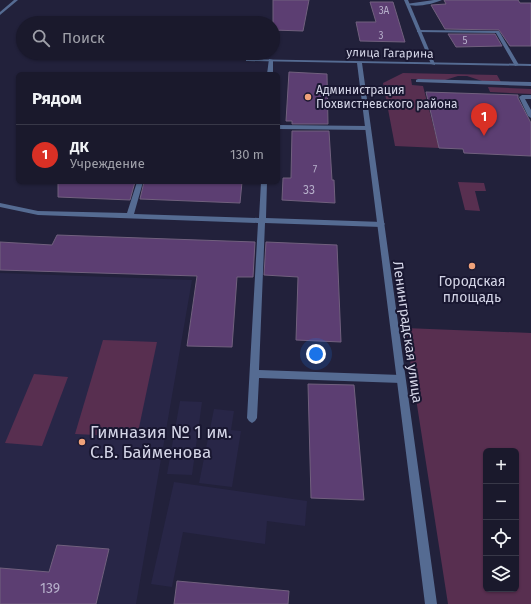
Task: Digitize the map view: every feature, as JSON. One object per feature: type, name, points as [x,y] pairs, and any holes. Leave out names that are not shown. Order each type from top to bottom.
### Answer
[{"type":"street","points":[[0,14],[16,0]]},
{"type":"street","points":[[433,64],[407,2],[426,3],[440,0]]},
{"type":"street","points":[[419,31],[497,32],[517,65]]},
{"type":"street","name":"улица Гагарина","points":[[248,60],[531,65]]},
{"type":"street","points":[[270,72],[271,60]]},
{"type":"street","name":"Ленинградская улица","points":[[359,63],[432,604]]},
{"type":"street","points":[[418,81],[531,84]]},
{"type":"street","points":[[531,97],[522,96],[531,116]]},
{"type":"street","points":[[280,126],[368,128]]},
{"type":"street","points":[[130,216],[139,184]]},
{"type":"street","points":[[252,418],[264,184]]},
{"type":"street","points":[[0,206],[38,213],[381,224]]},
{"type":"street","points":[[254,374],[402,379]]},
{"type":"shaded area","points":[[403,73],[497,75],[501,82],[482,81],[467,76],[458,76],[445,80],[411,79],[412,85],[423,86],[439,148],[395,146],[383,83]]},
{"type":"shaded area","points":[[488,87],[531,89],[531,94],[490,92]]},
{"type":"shaded area","points":[[458,182],[484,183],[486,191],[475,191],[480,211],[465,210]]},
{"type":"shaded area","name":"Гимназия № 1 им. С.В. Байменова","points":[[0,273],[192,280],[136,604],[0,604]]},
{"type":"shaded area","points":[[405,328],[531,333],[531,604],[448,604]]},
{"type":"shaded area","points":[[103,340],[157,342],[137,437],[75,434]]},
{"type":"shaded area","points":[[34,374],[68,377],[42,446],[5,443]]},
{"type":"shaded area","points":[[180,401],[202,402],[192,475],[167,474]]},
{"type":"shaded area","points":[[214,409],[234,411],[231,430],[241,431],[232,487],[199,483]]},
{"type":"shaded area","points":[[174,482],[307,501],[305,526],[267,521],[265,544],[183,532],[172,587],[151,584]]},
{"type":"building","points":[[273,0],[309,0],[303,31],[280,30],[280,16],[273,16]]},
{"type":"building","points":[[444,0],[518,0],[520,3],[531,3],[531,46],[510,46],[499,30],[445,29],[431,5],[446,4]]},
{"type":"building","points":[[370,2],[393,2],[405,42],[360,41],[356,22],[376,22]]},
{"type":"building","points":[[448,34],[495,34],[502,46],[456,47]]},
{"type":"building","name":"Администрация Похвистневского района","points":[[289,72],[327,74],[328,124],[292,124],[292,121],[286,121]]},
{"type":"building","points":[[426,92],[518,95],[518,98],[531,123],[531,156],[464,153],[463,149],[439,148]]},
{"type":"building","points":[[292,131],[329,131],[335,203],[282,200],[283,178],[291,178]]},
{"type":"building","points":[[58,184],[134,184],[130,200],[58,197]]},
{"type":"building","points":[[144,184],[242,184],[240,203],[140,199]]},
{"type":"building","points":[[57,235],[255,242],[253,277],[237,277],[232,347],[187,346],[197,276],[0,270],[0,242],[52,245]]},
{"type":"building","points":[[266,242],[337,245],[341,342],[296,340],[298,277],[264,275]]},
{"type":"building","points":[[308,384],[354,385],[364,500],[311,498]]},
{"type":"building","points":[[57,545],[109,549],[96,604],[0,604],[0,568],[49,572]]},
{"type":"building","points":[[177,581],[289,591],[288,604],[174,604]]},
{"type":"place","name":"Администрация Похвистневского района","points":[[308,97]]},
{"type":"place","name":"ДК","points":[[484,136]]},
{"type":"place","name":"Городская площадь","points":[[472,266]]},
{"type":"place","name":"Гимназия № 1 им. С.В. Байменова","points":[[82,442]]}]
